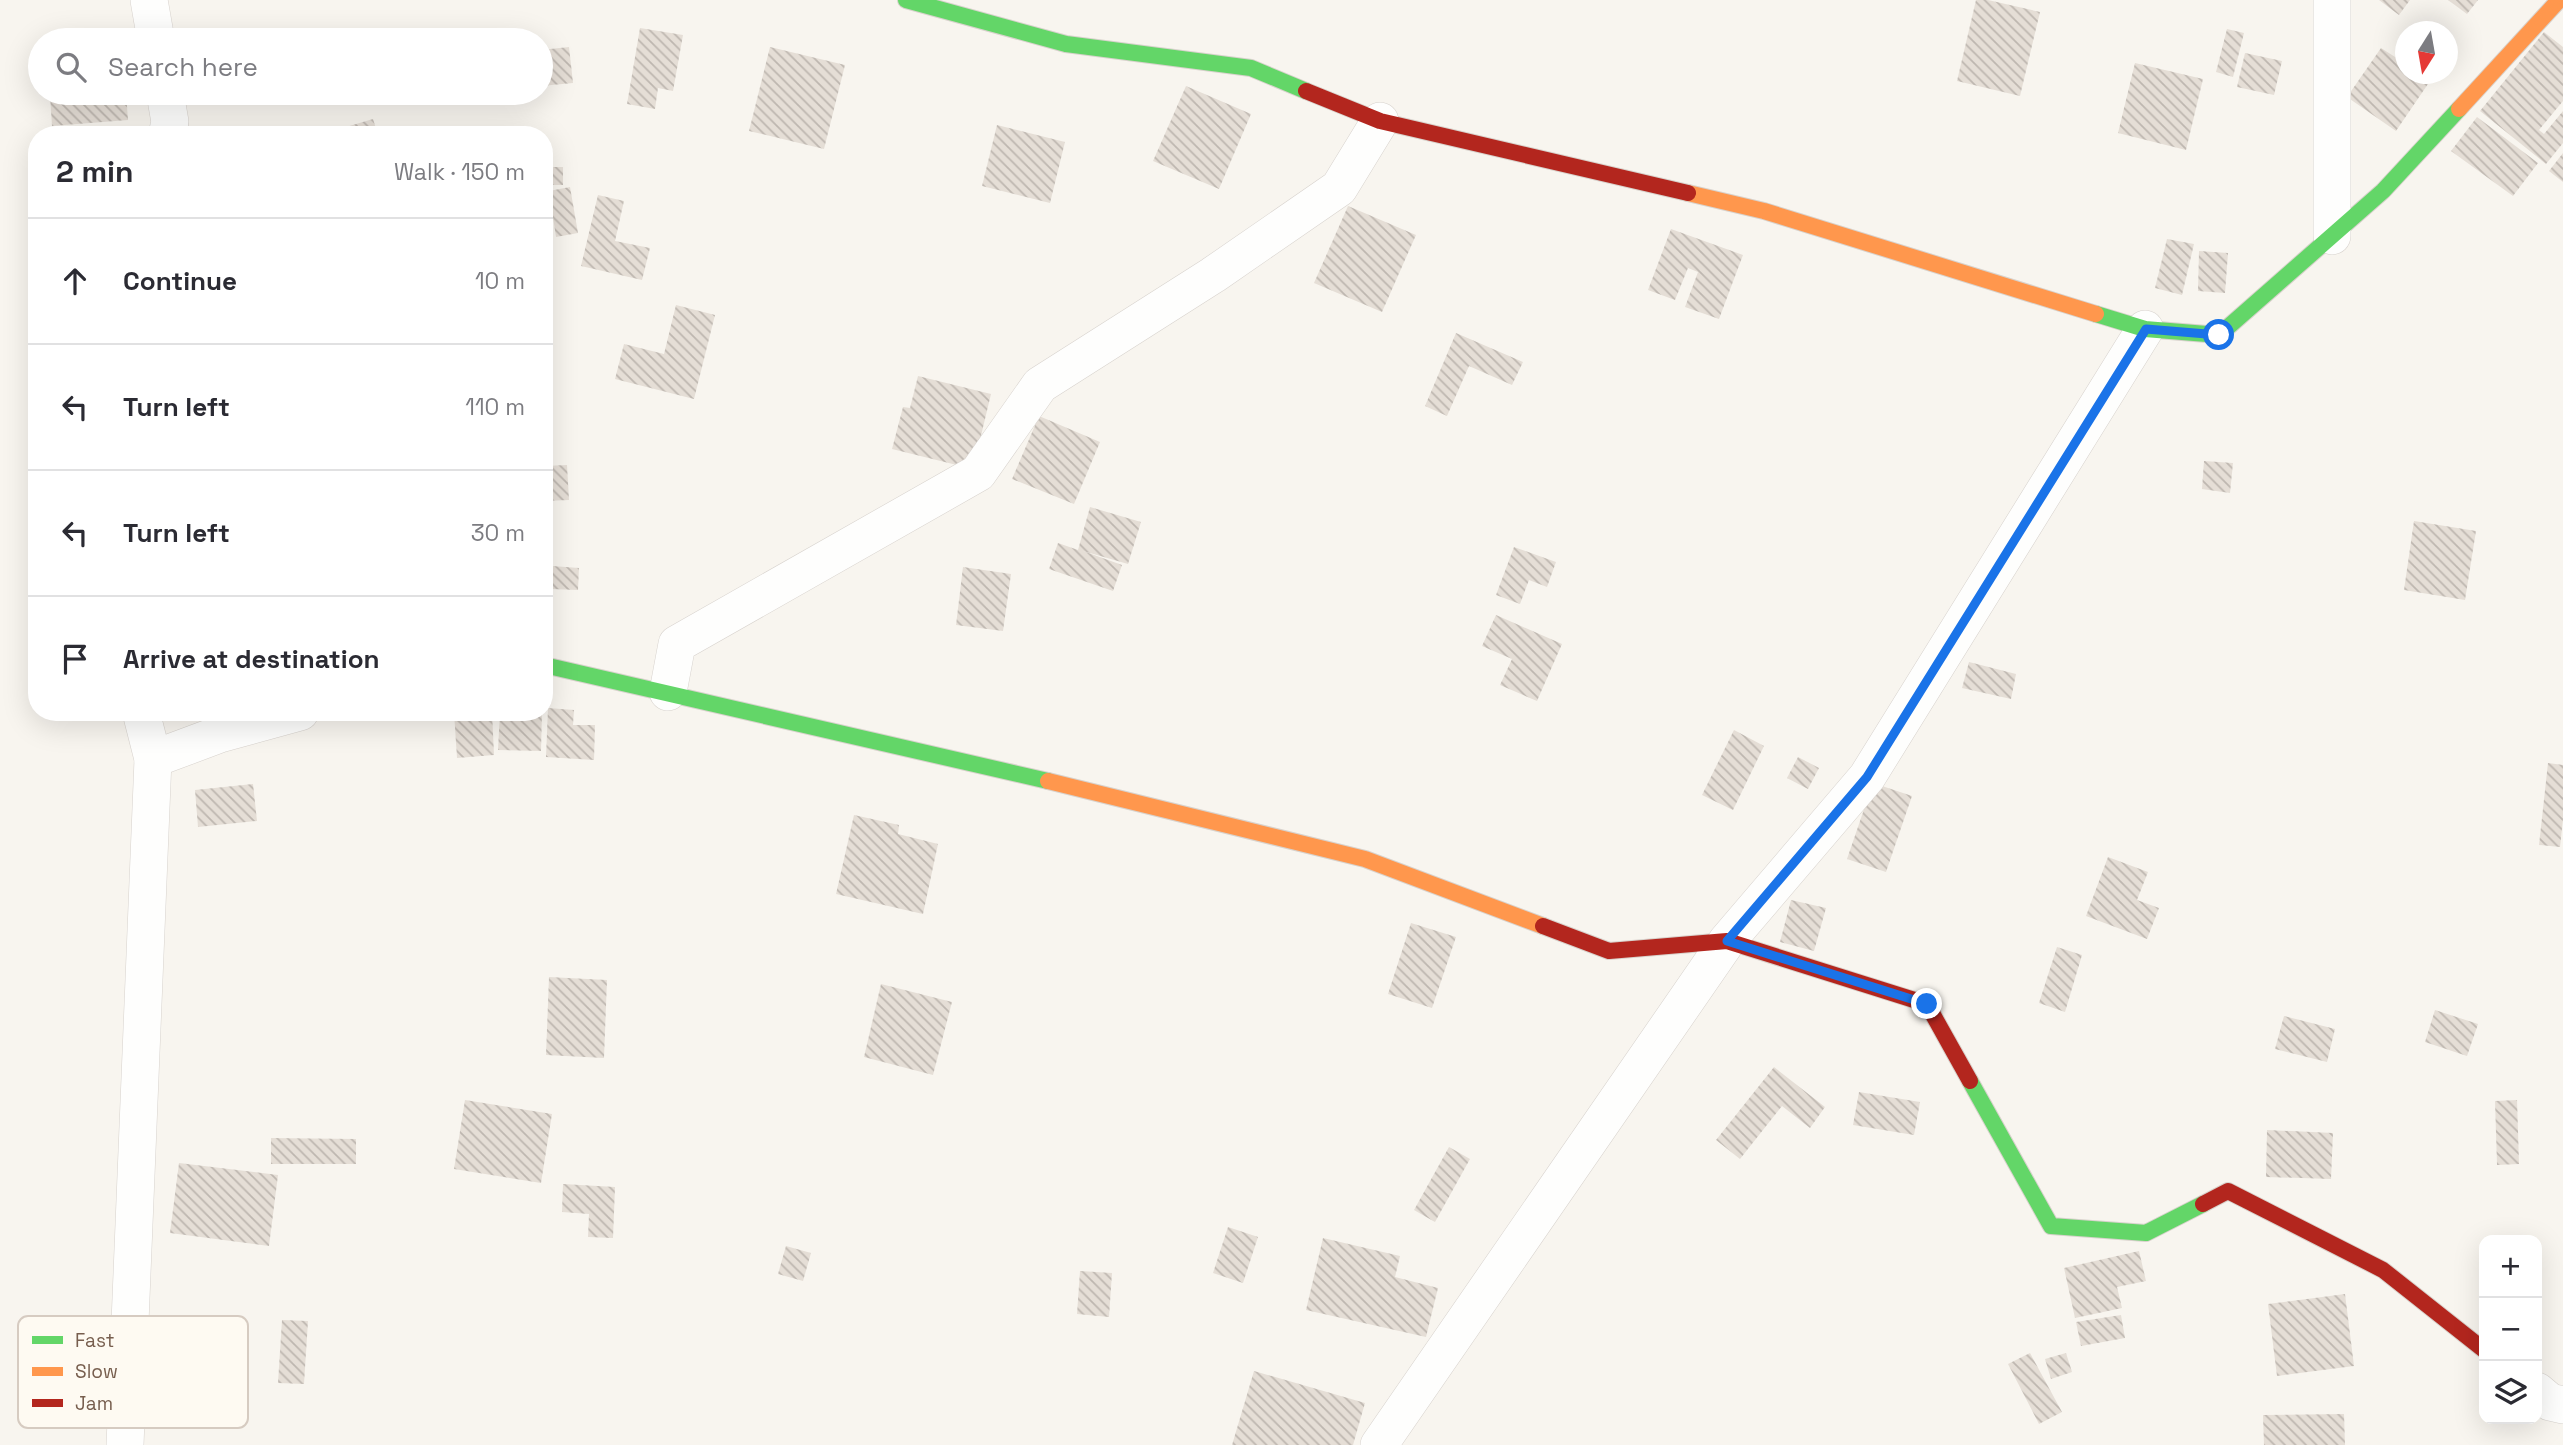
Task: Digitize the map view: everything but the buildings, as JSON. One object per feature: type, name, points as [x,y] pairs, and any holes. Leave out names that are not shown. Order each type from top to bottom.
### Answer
[{"type":"street","points":[[149,0],[154,28]]},
{"type":"street","points":[[906,0],[1066,44],[1251,68],[1380,121],[1764,211],[2146,329],[2219,335],[2383,191],[2558,0]]},
{"type":"street","points":[[2332,0],[2332,236]]},
{"type":"street","points":[[167,105],[169,126]]},
{"type":"street","points":[[668,692],[677,644],[978,472],[1040,385],[1213,275],[1339,188],[1380,121]]},
{"type":"street","points":[[1379,1445],[1727,941],[1867,777],[2146,329]]},
{"type":"street","points":[[553,667],[973,762],[1366,859],[1609,951],[1727,941],[1927,1004],[2051,1226],[2146,1233],[2228,1191],[2383,1270],[2479,1346]]},
{"type":"street","points":[[130,1316],[153,759],[143,721]]},
{"type":"street","points":[[153,759],[220,734],[267,721]]},
{"type":"street","points":[[2542,1395],[2550,1402],[2563,1405]]},
{"type":"traffic: fast","points":[[906,0],[1066,44],[1251,68],[1306,91]]},
{"type":"traffic: fast","points":[[2096,314],[2145,329],[2219,335],[2383,191],[2459,109]]},
{"type":"traffic: fast","points":[[553,667],[1048,781]]},
{"type":"traffic: fast","points":[[1970,1081],[2051,1226],[2146,1233],[2203,1204]]},
{"type":"traffic: slow","points":[[2459,109],[2559,0]]},
{"type":"traffic: slow","points":[[1688,193],[1764,211],[2096,314]]},
{"type":"traffic: slow","points":[[1048,781],[1365,859],[1543,926]]},
{"type":"traffic: jam","points":[[1306,91],[1380,121],[1688,193]]},
{"type":"traffic: jam","points":[[1543,926],[1609,951],[1727,941],[1927,1004],[1970,1081]]},
{"type":"traffic: jam","points":[[2203,1204],[2228,1191],[2383,1270],[2479,1346]]},
{"type":"route","points":[[1927,1004],[1727,941],[1867,777],[2146,329],[2219,335]]}]
